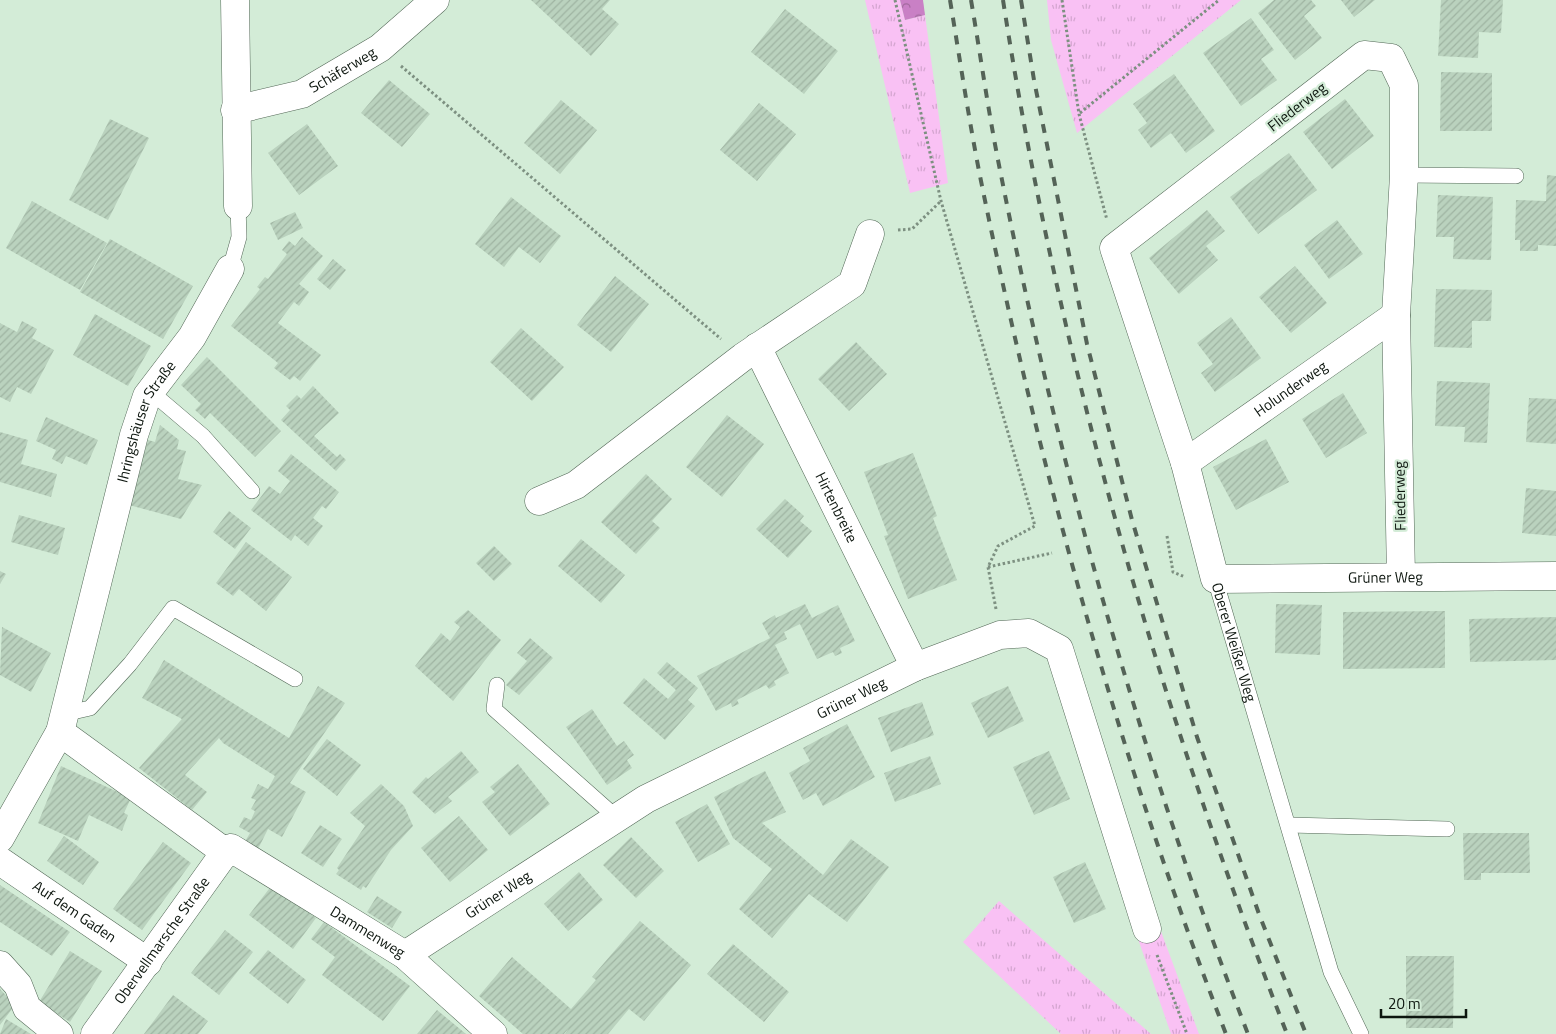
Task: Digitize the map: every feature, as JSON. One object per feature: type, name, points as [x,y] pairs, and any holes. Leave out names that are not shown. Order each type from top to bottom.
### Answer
[{"type":"street","name":"Ihringshäuser Straße","points":[[234,0],[238,206]]},
{"type":"street","name":"Schäferweg","points":[[235,110],[302,94],[380,48],[435,0]]},
{"type":"street","name":"Fliederweg","points":[[1114,248],[1364,56],[1391,58],[1404,85],[1404,175],[1396,315],[1401,577]]},
{"type":"street","points":[[539,501],[576,485],[750,352],[852,284],[870,234]]},
{"type":"street","name":"Oberer Weißer Weg","points":[[1114,248],[1185,463],[1215,579]]},
{"type":"street","name":"Ihringshäuser Straße","points":[[0,838],[62,723],[134,435],[150,391],[192,337],[230,269]]},
{"type":"street","name":"Holunderweg","points":[[1185,463],[1396,315]]},
{"type":"street","name":"Hirtenbreite","points":[[750,352],[915,667]]},
{"type":"street","name":"Grüner Weg","points":[[1215,579],[1556,576]]},
{"type":"street","name":"Grüner Weg","points":[[405,954],[646,799],[915,667],[1000,635],[1030,633],[1058,650],[1147,929]]},
{"type":"street","name":"Dammenweg","points":[[62,723],[228,850],[405,954],[493,1034]]},
{"type":"street","name":"Obervellmarsche Straße","points":[[95,1034],[228,850]]},
{"type":"street","name":"Auf dem Gaden","points":[[0,861],[148,962]]},
{"type":"street","points":[[0,965],[18,985],[27,1008],[58,1034]]},
{"type":"lane","points":[[1404,175],[1516,176]]},
{"type":"lane","name":"Ihringshäuser Straße","points":[[230,269],[239,237],[238,206]]},
{"type":"lane","points":[[150,391],[203,436],[252,491]]},
{"type":"lane","name":"Oberer Weißer Weg","points":[[1215,579],[1331,972],[1361,1034]]},
{"type":"lane","points":[[62,723],[90,708],[130,664],[173,608],[296,679]]},
{"type":"lane","points":[[496,685],[494,709],[617,818]]},
{"type":"lane","points":[[1289,825],[1447,829]]},
{"type":"path","points":[[895,0],[941,201],[1035,526],[998,546],[988,567],[1000,635]]},
{"type":"path","points":[[1062,0],[1079,114],[1114,248]]},
{"type":"path","points":[[1079,114],[1219,0]]},
{"type":"path","points":[[380,48],[750,352]]},
{"type":"path","points":[[870,234],[912,229],[941,201]]},
{"type":"path","points":[[1168,536],[1174,572]]},
{"type":"path","points":[[988,567],[1052,553]]},
{"type":"path","points":[[1147,929],[1187,1034]]},
{"type":"green space","points":[[865,0],[900,0],[905,20],[925,15],[948,183],[910,193]]},
{"type":"green space","points":[[900,0],[923,0],[925,15],[905,20]]},
{"type":"green space","points":[[1047,0],[1241,0],[1077,133],[1051,40]]},
{"type":"green space","points":[[999,901],[1151,1034],[1061,1034],[963,942]]},
{"type":"green space","points":[[1159,926],[1199,1034],[1171,1034],[1136,933]]},
{"type":"building","points":[[531,0],[610,0],[602,9],[619,24],[591,56]]},
{"type":"building","points":[[1274,0],[1311,0],[1316,6],[1304,16],[1322,38],[1295,60],[1258,13]]},
{"type":"building","points":[[1341,0],[1375,0],[1354,17]]},
{"type":"building","points":[[1441,0],[1503,0],[1501,33],[1479,32],[1478,58],[1438,56]]},
{"type":"building","points":[[785,9],[838,51],[804,94],[751,52]]},
{"type":"building","points":[[1251,18],[1274,50],[1261,59],[1277,80],[1241,106],[1203,53]]},
{"type":"building","points":[[1441,72],[1492,73],[1492,131],[1440,131]]},
{"type":"building","points":[[1174,74],[1215,131],[1186,153],[1171,133],[1151,148],[1138,130],[1147,123],[1133,104]]},
{"type":"building","points":[[389,80],[430,114],[402,147],[361,113]]},
{"type":"building","points":[[1345,99],[1374,136],[1332,169],[1303,132]]},
{"type":"building","points":[[561,100],[597,130],[560,174],[524,143]]},
{"type":"building","points":[[759,103],[796,134],[757,181],[720,150]]},
{"type":"building","points":[[110,119],[149,138],[108,220],[69,200]]},
{"type":"building","points":[[307,124],[338,166],[299,195],[268,153]]},
{"type":"building","points":[[1289,153],[1317,190],[1258,234],[1230,197]]},
{"type":"building","points":[[1547,175],[1556,176],[1556,246],[1538,245],[1538,251],[1520,251],[1520,240],[1515,240],[1516,200],[1546,201]]},
{"type":"building","points":[[1438,195],[1493,197],[1491,260],[1453,259],[1454,237],[1436,237]]},
{"type":"building","points":[[511,197],[561,236],[540,263],[519,247],[504,267],[475,244]]},
{"type":"building","points":[[32,201],[107,243],[80,290],[6,248]]},
{"type":"building","points":[[1207,210],[1225,231],[1206,246],[1218,260],[1179,294],[1149,258]]},
{"type":"building","points":[[295,212],[303,228],[278,240],[270,223]]},
{"type":"building","points":[[1337,220],[1363,254],[1329,279],[1304,245]]},
{"type":"building","points":[[302,237],[323,256],[299,284],[309,292],[299,306],[294,302],[278,323],[321,355],[300,381],[294,376],[290,380],[274,368],[278,363],[231,326],[260,289],[257,287],[265,277],[268,279],[287,254],[282,250],[289,241],[295,246]]},
{"type":"building","points":[[110,239],[193,286],[163,339],[80,292]]},
{"type":"building","points":[[333,259],[346,270],[330,290],[317,279]]},
{"type":"building","points":[[1295,266],[1327,303],[1291,333],[1259,297]]},
{"type":"building","points":[[615,276],[649,304],[611,352],[577,325]]},
{"type":"building","points":[[1436,289],[1492,290],[1491,321],[1472,321],[1472,348],[1434,347]]},
{"type":"building","points":[[95,314],[151,346],[128,386],[73,355]]},
{"type":"building","points":[[1231,317],[1261,358],[1215,392],[1201,373],[1213,364],[1197,343]]},
{"type":"building","points":[[22,321],[37,329],[32,338],[54,350],[31,394],[17,387],[10,402],[0,397],[0,323],[17,332]]},
{"type":"building","points":[[521,328],[564,367],[532,401],[490,362]]},
{"type":"building","points":[[856,342],[887,374],[849,411],[818,379]]},
{"type":"building","points":[[207,357],[281,431],[255,457],[210,413],[205,419],[195,410],[201,404],[181,385]]},
{"type":"building","points":[[1437,381],[1490,383],[1487,443],[1464,442],[1465,427],[1435,426]]},
{"type":"building","points":[[313,386],[339,413],[314,436],[337,457],[340,454],[346,460],[336,471],[281,420],[290,410],[286,406],[297,395],[301,399]]},
{"type":"building","points":[[1343,393],[1367,433],[1326,458],[1302,419]]},
{"type":"building","points":[[1529,398],[1556,399],[1556,444],[1526,442]]},
{"type":"building","points":[[727,415],[764,444],[722,497],[686,467]]},
{"type":"building","points":[[46,417],[98,440],[87,465],[66,456],[62,464],[52,459],[56,450],[36,441]]},
{"type":"building","points":[[160,425],[179,440],[177,449],[186,451],[178,479],[202,485],[181,519],[129,505],[148,440],[155,442]]},
{"type":"building","points":[[0,432],[28,440],[21,464],[57,474],[51,497],[0,482]]},
{"type":"building","points":[[1266,439],[1289,482],[1236,510],[1213,467]]},
{"type":"building","points":[[913,453],[937,516],[933,518],[957,580],[908,599],[884,536],[888,535],[864,472]]},
{"type":"building","points":[[291,454],[339,492],[326,509],[322,506],[313,518],[323,526],[308,546],[295,535],[291,541],[251,510],[269,486],[280,494],[290,481],[278,471]]},
{"type":"building","points":[[646,474],[672,499],[652,521],[660,528],[636,554],[601,522]]},
{"type":"building","points":[[1526,488],[1556,491],[1556,536],[1522,533]]},
{"type":"building","points":[[785,499],[804,516],[800,521],[812,531],[788,558],[756,529]]},
{"type":"building","points":[[229,511],[251,528],[235,549],[213,532]]},
{"type":"building","points":[[19,515],[65,528],[58,555],[11,542]]},
{"type":"building","points":[[581,539],[625,575],[601,603],[558,566]]},
{"type":"building","points":[[246,542],[292,577],[266,611],[239,589],[233,596],[216,583]]},
{"type":"building","points":[[494,546],[512,564],[494,581],[476,563]]},
{"type":"building","points":[[0,571],[6,574],[0,584]]},
{"type":"building","points":[[805,604],[812,618],[838,605],[855,641],[840,648],[842,653],[835,656],[833,652],[817,659],[800,624],[784,632],[787,639],[775,645],[789,673],[774,681],[776,685],[769,689],[766,685],[737,700],[739,704],[732,707],[731,703],[716,711],[697,676],[770,638],[762,623],[775,615],[776,618]]},
{"type":"building","points":[[1276,604],[1322,605],[1320,655],[1275,653]]},
{"type":"building","points":[[468,610],[501,640],[453,701],[415,666],[441,633],[450,641],[460,627],[454,622]]},
{"type":"building","points":[[1445,611],[1445,668],[1343,669],[1343,612]]},
{"type":"building","points":[[1556,617],[1556,660],[1470,662],[1469,619]]},
{"type":"building","points":[[2,627],[51,653],[31,692],[0,675]]},
{"type":"building","points":[[530,638],[553,658],[519,695],[506,685],[527,661],[517,653]]},
{"type":"building","points":[[164,660],[289,738],[318,686],[345,703],[290,783],[306,792],[282,837],[268,829],[258,849],[244,843],[250,833],[239,827],[244,817],[251,820],[255,811],[251,809],[256,800],[251,798],[258,784],[268,789],[275,776],[223,743],[219,738],[185,775],[207,792],[192,810],[139,768],[182,719],[142,698]]},
{"type":"building","points":[[667,662],[698,688],[688,700],[695,706],[665,740],[623,703],[644,678],[668,699],[676,690],[657,673]]},
{"type":"building","points":[[1008,686],[1024,721],[988,738],[971,703]]},
{"type":"building","points":[[922,702],[934,735],[891,752],[878,718]]},
{"type":"building","points":[[592,709],[617,746],[624,741],[634,755],[627,760],[632,768],[607,785],[566,727]]},
{"type":"building","points":[[847,724],[875,777],[823,806],[816,793],[803,800],[789,773],[810,761],[803,748]]},
{"type":"building","points":[[327,739],[361,765],[337,796],[303,769]]},
{"type":"building","points":[[461,751],[479,772],[448,797],[452,801],[435,814],[412,792],[426,777],[428,779]]},
{"type":"building","points":[[1049,751],[1070,799],[1034,815],[1013,767]]},
{"type":"building","points":[[930,756],[941,784],[895,802],[884,773]]},
{"type":"building","points":[[518,764],[550,804],[510,836],[482,802],[495,792],[490,787]]},
{"type":"building","points":[[61,766],[131,798],[124,813],[128,815],[122,831],[89,815],[78,841],[38,823]]},
{"type":"building","points":[[765,771],[786,812],[762,823],[823,875],[851,839],[889,867],[847,922],[809,894],[772,938],[739,909],[772,869],[733,838],[714,797]]},
{"type":"building","points":[[381,784],[404,806],[413,826],[391,850],[366,888],[363,886],[361,890],[336,874],[339,870],[337,868],[365,826],[350,813]]},
{"type":"building","points":[[707,804],[730,844],[698,862],[675,822]]},
{"type":"building","points":[[459,816],[488,850],[450,882],[421,848]]},
{"type":"building","points":[[320,825],[342,839],[323,867],[301,853]]},
{"type":"building","points":[[1463,833],[1529,833],[1530,873],[1481,873],[1481,880],[1464,880]]},
{"type":"building","points":[[64,836],[99,862],[83,885],[47,861]]},
{"type":"building","points":[[631,837],[664,871],[636,898],[603,865]]},
{"type":"building","points":[[163,842],[191,863],[142,930],[113,909]]},
{"type":"building","points":[[1085,862],[1106,909],[1074,923],[1053,877]]},
{"type":"building","points":[[579,872],[603,900],[568,931],[544,904]]},
{"type":"building","points":[[0,885],[70,932],[52,956],[0,922]]},
{"type":"building","points":[[272,885],[316,918],[293,949],[249,915]]},
{"type":"building","points":[[377,896],[402,912],[392,928],[367,912]]},
{"type":"building","points":[[640,921],[691,965],[644,1021],[629,1009],[608,1034],[565,1034],[569,1028],[564,1034],[523,1034],[479,996],[512,957],[571,1009],[596,980],[592,977]]},
{"type":"building","points":[[324,922],[410,986],[383,1021],[322,975],[335,957],[311,939]]},
{"type":"building","points":[[225,930],[253,952],[219,995],[191,973]]},
{"type":"building","points":[[733,944],[789,992],[764,1022],[707,974]]},
{"type":"building","points":[[268,950],[306,980],[288,1004],[249,973]]},
{"type":"building","points":[[70,951],[102,971],[70,1022],[39,1002]]},
{"type":"building","points":[[1406,956],[1454,956],[1453,1028],[1406,1028]]},
{"type":"building","points":[[0,989],[15,1005],[0,1025]]},
{"type":"building","points":[[173,995],[208,1021],[198,1034],[144,1034]]},
{"type":"building","points":[[437,1010],[466,1034],[417,1034]]},
{"type":"building","points":[[6,1019],[31,1034],[0,1034]]},
{"type":"railway","points":[[950,0],[981,181],[1004,290],[1056,505],[1117,719],[1151,825],[1187,930],[1226,1034]]},
{"type":"railway","points":[[971,0],[997,153],[1024,285],[1076,502],[1106,610],[1172,824],[1248,1034]]},
{"type":"railway","points":[[1003,0],[1026,133],[1052,264],[1083,395],[1117,525],[1155,654],[1196,781],[1240,908],[1287,1034]]},
{"type":"railway","points":[[1021,0],[1034,80],[1087,344],[1132,520],[1197,737],[1259,914],[1306,1034]]}]
